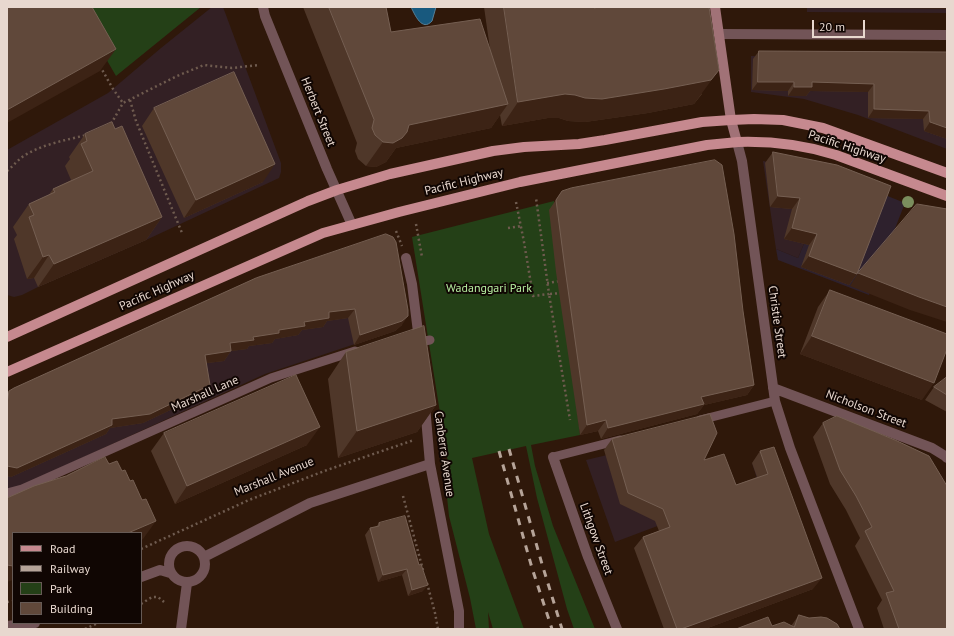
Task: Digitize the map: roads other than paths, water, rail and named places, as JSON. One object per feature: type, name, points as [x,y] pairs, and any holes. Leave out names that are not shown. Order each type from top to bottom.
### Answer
[{"type":"main road","name":"Christie Street","points":[[715,7],[731,120],[737,142]]},
{"type":"main road","name":"Pacific Highway","points":[[7,337],[308,201],[336,190],[390,174],[493,151],[524,147],[579,144],[702,122],[754,119],[783,120],[823,128],[947,173]]},
{"type":"main road","name":"Pacific Highway","points":[[7,372],[323,233],[399,212],[520,182],[706,145],[737,142],[767,142],[800,146],[836,155],[947,196]]},
{"type":"street","name":"Herbert Street","points":[[263,7],[268,23],[327,169],[352,225]]},
{"type":"street","points":[[719,34],[947,35]]},
{"type":"street","name":"Christie Street","points":[[737,142],[742,161],[772,388],[775,401],[790,448],[859,629]]},
{"type":"street","points":[[406,258],[412,284],[417,339]]},
{"type":"street","name":"Nicholson Street","points":[[772,388],[932,448],[947,458]]},
{"type":"street","name":"Canberra Avenue","points":[[424,397],[430,464],[459,611],[459,629]]},
{"type":"street","name":"Lithgow Street","points":[[553,457],[588,557],[617,629]]},
{"type":"street","points":[[204,557],[310,503],[430,464]]},
{"type":"street","points":[[184,546],[196,548],[204,557],[205,563],[202,574],[193,582],[183,583],[170,573],[168,561],[174,551],[179,548],[184,546]]},
{"type":"street","points":[[142,577],[160,570],[170,573]]},
{"type":"street","points":[[181,629],[187,583]]},
{"type":"street","points":[[7,626],[26,624]]},
{"type":"lane","points":[[417,339],[430,340]]},
{"type":"lane","name":"Marshall Lane","points":[[7,493],[22,489],[271,378],[360,349]]},
{"type":"lane","points":[[694,421],[775,401]]},
{"type":"lane","points":[[553,457],[628,438]]},
{"type":"water","points":[[411,7],[436,7],[432,21],[425,25],[422,24]]},
{"type":"railway","points":[[509,449],[562,629]]},
{"type":"railway","points":[[499,451],[532,568],[552,629]]},
{"type":"park label","name":"Wadanggari Park","points":[[489,289]]}]
